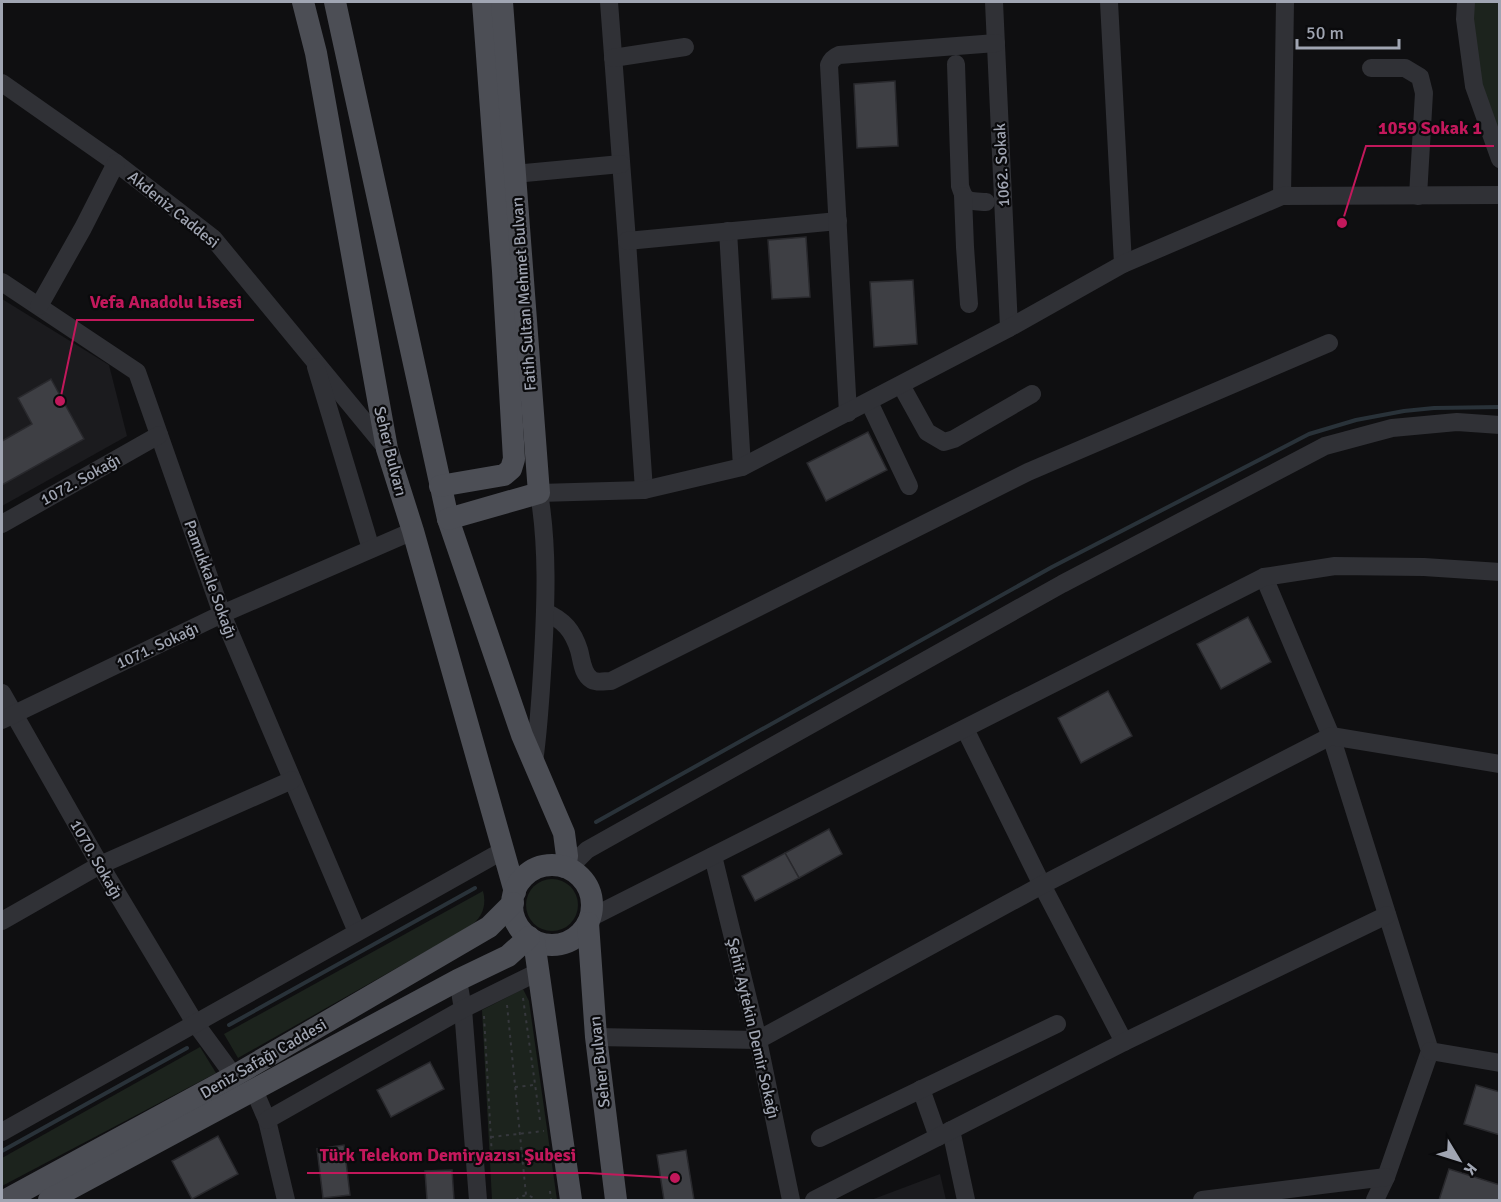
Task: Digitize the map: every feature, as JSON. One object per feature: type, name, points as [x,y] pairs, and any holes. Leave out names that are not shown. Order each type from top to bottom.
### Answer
[{"type":"main road","name":"Seher Bulvarı","points":[[303,2],[316,53],[387,449],[413,531],[504,850],[514,898]]},
{"type":"main road","points":[[335,2],[448,519],[522,735],[564,833],[566,868]]},
{"type":"main road","name":"Fatih Sultan Mehmet Bulvarı","points":[[440,486],[504,475],[511,469],[514,459],[483,2]]},
{"type":"main road","name":"Fatih Sultan Mehmet Bulvarı","points":[[502,2],[539,493]]},
{"type":"main road","points":[[448,519],[539,493]]},
{"type":"main road","points":[[549,865],[566,868],[580,876],[587,885],[592,907],[589,921],[577,936],[567,942],[545,945],[532,939],[518,925],[514,915],[514,898],[520,882],[538,868],[549,865]]},
{"type":"main road","name":"Deniz Safağı Caddesi","points":[[6,1200],[234,1076],[489,927],[514,898]]},
{"type":"main road","name":"Seher Bulvarı","points":[[589,921],[596,1037],[616,1200]]},
{"type":"main road","points":[[532,939],[572,1200]]},
{"type":"main road","name":"Deniz Safağı Caddesi","points":[[49,1200],[458,980],[508,956],[532,939]]},
{"type":"street","points":[[609,2],[644,490]]},
{"type":"street","name":"1062. Sokak","points":[[994,2],[1009,328]]},
{"type":"street","points":[[1108,2],[1123,264]]},
{"type":"street","points":[[1282,196],[1285,2]]},
{"type":"street","points":[[1466,2],[1465,19],[1474,86],[1500,159]]},
{"type":"street","points":[[848,413],[829,65],[833,58],[839,55],[996,42]]},
{"type":"street","points":[[613,57],[685,47]]},
{"type":"street","points":[[956,64],[960,186],[963,196],[964,247],[969,304]]},
{"type":"street","points":[[1371,68],[1405,68],[1420,77],[1424,93],[1418,196]]},
{"type":"street","name":"Akdeniz Caddesi","points":[[2,84],[116,163],[213,238],[387,449]]},
{"type":"street","points":[[39,306],[116,163]]},
{"type":"street","points":[[514,174],[621,164]]},
{"type":"street","points":[[534,762],[539,727],[545,612],[545,540],[539,493],[644,490],[742,467],[1009,328],[1123,264],[1282,196],[1500,195]]},
{"type":"street","points":[[963,196],[970,201],[986,202]]},
{"type":"street","points":[[627,241],[838,221]]},
{"type":"street","points":[[728,231],[742,467]]},
{"type":"street","name":"Pamukkale Sokağı","points":[[2,282],[136,372],[222,614],[357,932]]},
{"type":"street","points":[[545,612],[557,617],[569,629],[578,648],[586,675],[594,681],[611,681],[1029,472],[1329,344]]},
{"type":"street","points":[[314,360],[371,549]]},
{"type":"street","points":[[901,385],[927,432],[944,442],[954,439],[1032,394]]},
{"type":"street","points":[[869,402],[909,486]]},
{"type":"street","points":[[566,868],[587,850],[1062,584],[1325,446],[1392,428],[1457,422],[1500,425]]},
{"type":"street","name":"1072. Sokağı","points":[[2,524],[159,435]]},
{"type":"street","name":"1071. Sokağı","points":[[7,716],[222,614],[413,531]]},
{"type":"street","points":[[589,921],[1264,577],[1335,566],[1424,567],[1500,572]]},
{"type":"street","points":[[1264,577],[1331,736],[1430,1051],[1386,1177],[1375,1200]]},
{"type":"street","name":"1070. Sokağı","points":[[2,693],[7,716],[195,1023],[234,1076]]},
{"type":"street","points":[[965,729],[1042,885],[1124,1042]]},
{"type":"street","points":[[596,1037],[758,1040],[1042,885],[1331,736],[1500,764]]},
{"type":"street","points":[[2,921],[100,865],[292,780]]},
{"type":"street","points":[[2,1132],[504,850]]},
{"type":"street","name":"Şehit Aytekin Demir Sokağı","points":[[713,856],[758,1040],[791,1200]]},
{"type":"street","points":[[814,1200],[1124,1042],[1387,915]]},
{"type":"street","points":[[267,1120],[463,1009],[538,972]]},
{"type":"street","points":[[458,980],[463,1009],[478,1200]]},
{"type":"street","points":[[820,1138],[1057,1024]]},
{"type":"street","points":[[1430,1051],[1500,1063]]},
{"type":"street","points":[[921,1089],[945,1133],[966,1200]]},
{"type":"street","points":[[254,1090],[267,1120],[286,1200]]},
{"type":"street","points":[[1202,1200],[1386,1177]]},
{"type":"path","points":[[522,996],[540,1120]]},
{"type":"path","points":[[506,1002],[526,1195]]},
{"type":"path","points":[[484,1012],[492,1158]]},
{"type":"path","points":[[514,1087],[534,1085]]},
{"type":"path","points":[[491,1137],[548,1131]]},
{"type":"path","points":[[550,1189],[551,1200]]},
{"type":"path","points":[[516,1200],[526,1195],[536,1200]]},
{"type":"shaded area","points":[[1463,2],[1499,2],[1499,166]]},
{"type":"shaded area","points":[[2,299],[109,365],[127,436],[2,506]]},
{"type":"shaded area","points":[[552,879],[566,883],[574,891],[578,905],[574,919],[566,927],[552,931],[538,927],[530,919],[526,905],[530,891],[538,883]]},
{"type":"shaded area","points":[[483,891],[482,911],[469,927],[238,1058],[224,1034]]},
{"type":"shaded area","points":[[523,989],[529,1001],[557,1200],[492,1200],[482,1010]]},
{"type":"shaded area","points":[[200,1047],[216,1073],[2,1186],[2,1158]]},
{"type":"shaded area","points":[[940,1174],[946,1200],[871,1200]]},
{"type":"building","points":[[895,81],[898,146],[857,148],[854,84]]},
{"type":"building","points":[[806,237],[810,297],[772,299],[768,240]]},
{"type":"building","points":[[913,280],[917,344],[874,347],[870,282]]},
{"type":"building","points":[[51,379],[84,439],[2,485],[2,441],[32,424],[18,398]]},
{"type":"building","points":[[868,432],[887,470],[826,501],[807,463]]},
{"type":"building","points":[[1248,617],[1271,662],[1221,689],[1197,644]]},
{"type":"building","points":[[1108,691],[1132,736],[1081,763],[1058,718]]},
{"type":"building","points":[[829,829],[842,854],[799,878],[785,853]]},
{"type":"building","points":[[785,853],[799,878],[755,901],[742,876]]},
{"type":"building","points":[[430,1062],[444,1089],[391,1117],[377,1090]]},
{"type":"building","points":[[1476,1085],[1500,1092],[1500,1135],[1464,1124]]},
{"type":"building","points":[[218,1136],[238,1174],[192,1199],[172,1161]]},
{"type":"building","points":[[344,1145],[350,1195],[323,1198],[317,1149]]},
{"type":"building","points":[[686,1150],[694,1200],[664,1200],[657,1155]]},
{"type":"building","points":[[1449,1169],[1500,1185],[1500,1200],[1439,1200]]},
{"type":"building","points":[[452,1170],[454,1200],[427,1200],[425,1171]]},
{"type":"waterway","points":[[596,822],[1052,567],[1309,434],[1356,420],[1404,411],[1500,407]]},
{"type":"waterway","points":[[229,1025],[475,888]]},
{"type":"waterway","points":[[2,1151],[187,1048]]},
{"type":"place","name":"1059 Sokak 1","points":[[1342,223]]},
{"type":"place","name":"Vefa Anadolu Lisesi","points":[[60,401]]},
{"type":"place","name":"Türk Telekom Demiryazısı Şubesi","points":[[675,1178]]}]
